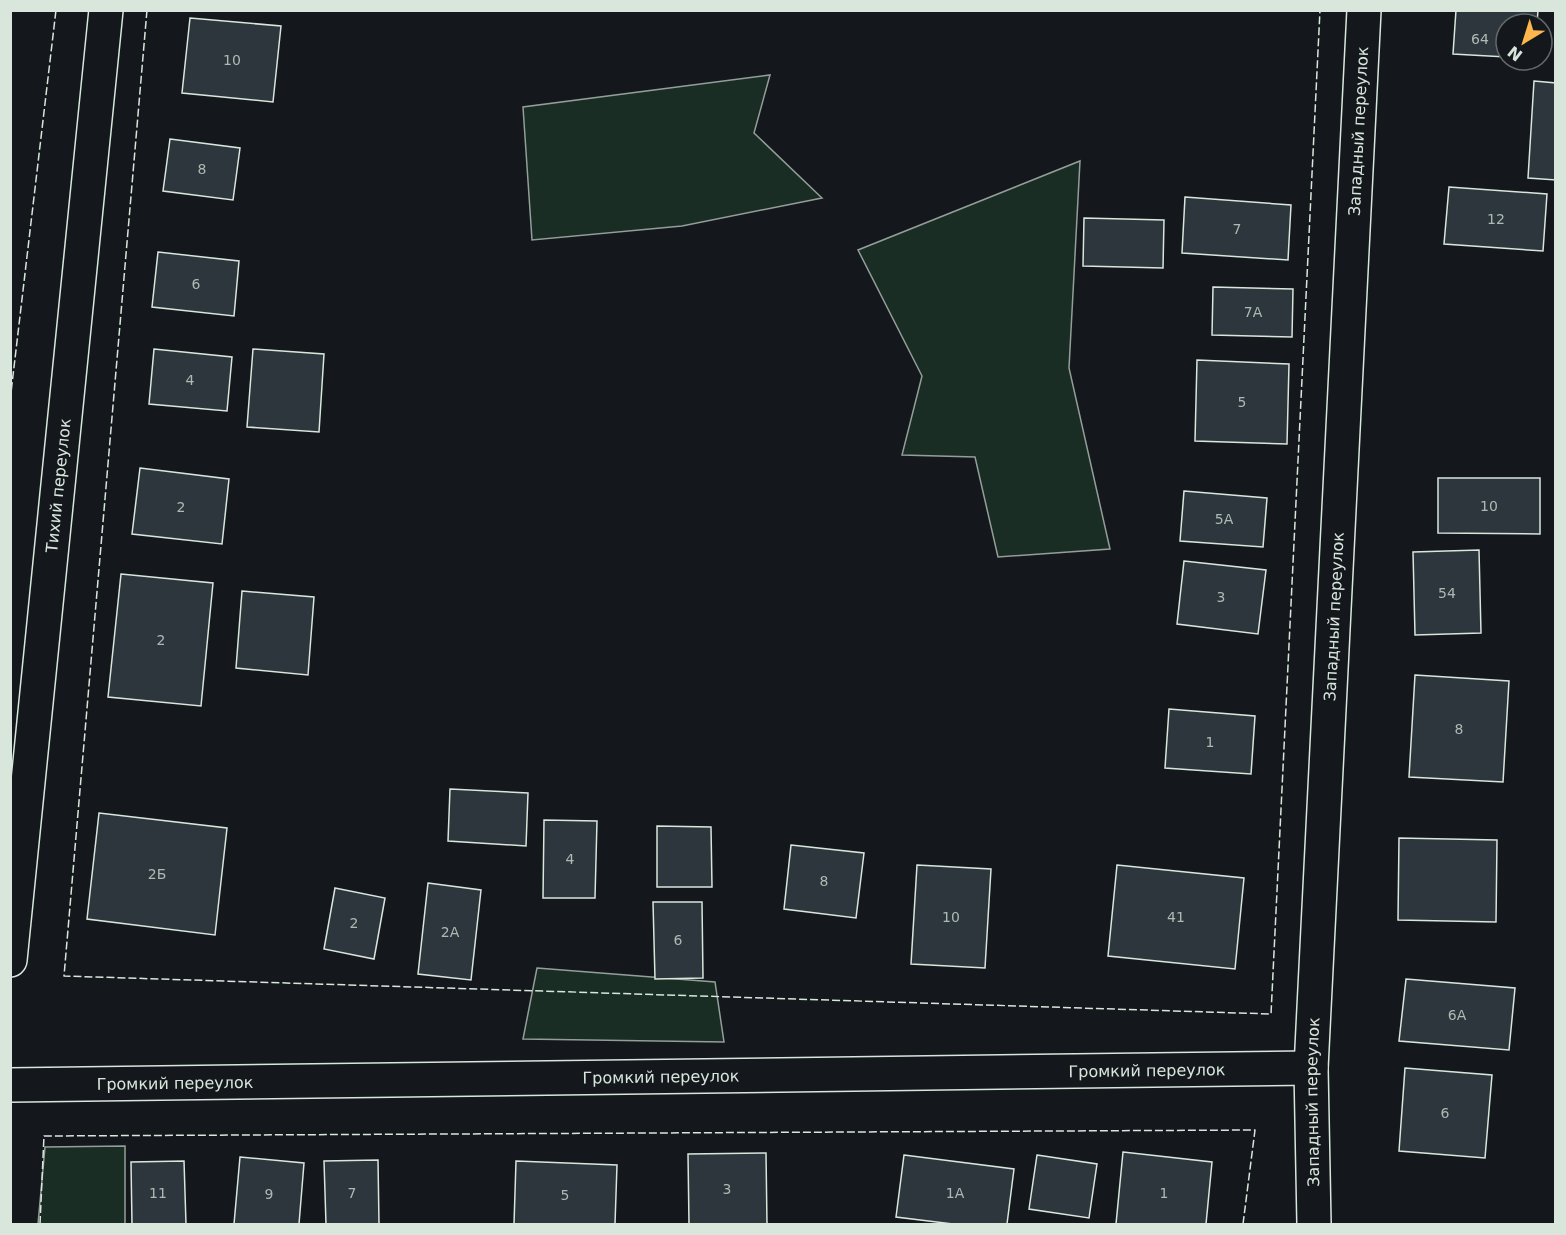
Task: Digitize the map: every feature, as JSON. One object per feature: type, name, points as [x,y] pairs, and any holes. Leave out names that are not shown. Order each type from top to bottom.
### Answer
[{"type":"street","name":"Тихий переулок","points":[[10,960],[106,10]]},
{"type":"street","name":"Западный переулок","points":[[1314,1224],[1311,1068],[1364,10]]},
{"type":"street","name":"Громкий переулок","points":[[10,1085],[1311,1068]]},
{"type":"green space","points":[[770,75],[754,133],[822,198],[682,226],[532,240],[523,107]]},
{"type":"green space","points":[[1080,161],[1069,368],[1110,549],[998,557],[975,457],[902,455],[922,376],[858,250]]},
{"type":"green space","points":[[537,968],[715,982],[724,1042],[523,1039]]},
{"type":"green space","points":[[125,1146],[125,1224],[38,1224],[45,1147]]},
{"type":"building","points":[[1456,10],[1538,10],[1538,12],[1494,12],[1494,56],[1453,54]]},
{"type":"building","points":[[190,18],[281,26],[273,102],[182,93]]},
{"type":"building","points":[[1534,81],[1556,83],[1556,180],[1528,178]]},
{"type":"building","points":[[170,139],[240,148],[233,200],[163,191]]},
{"type":"building","points":[[1449,187],[1547,194],[1543,251],[1444,244]]},
{"type":"building","points":[[1185,197],[1291,205],[1288,260],[1182,253]]},
{"type":"building","points":[[1084,218],[1164,220],[1163,268],[1083,266]]},
{"type":"building","points":[[158,252],[239,261],[234,316],[152,307]]},
{"type":"building","points":[[1213,287],[1293,289],[1292,337],[1212,335]]},
{"type":"building","points":[[154,349],[232,357],[227,411],[149,404]]},
{"type":"building","points":[[253,349],[324,354],[319,432],[247,427]]},
{"type":"building","points":[[1197,360],[1289,364],[1287,444],[1195,441]]},
{"type":"building","points":[[140,468],[229,479],[222,544],[132,534]]},
{"type":"building","points":[[1438,478],[1540,478],[1540,534],[1438,533]]},
{"type":"building","points":[[1184,491],[1267,498],[1263,547],[1180,541]]},
{"type":"building","points":[[1479,550],[1481,633],[1415,635],[1413,552]]},
{"type":"building","points":[[1184,561],[1266,570],[1258,634],[1177,624]]},
{"type":"building","points":[[121,574],[213,583],[201,706],[108,697]]},
{"type":"building","points":[[242,591],[314,597],[308,675],[236,668]]},
{"type":"building","points":[[1415,675],[1509,681],[1503,782],[1409,777]]},
{"type":"building","points":[[1169,709],[1255,716],[1251,774],[1165,768]]},
{"type":"building","points":[[450,789],[528,793],[526,846],[448,841]]},
{"type":"building","points":[[99,813],[227,828],[215,935],[87,919]]},
{"type":"building","points":[[544,820],[597,821],[595,898],[543,898]]},
{"type":"building","points":[[657,826],[711,827],[712,887],[657,887]]},
{"type":"building","points":[[1399,838],[1497,840],[1496,922],[1398,920]]},
{"type":"building","points":[[791,845],[864,853],[856,918],[784,909]]},
{"type":"building","points":[[917,865],[991,869],[985,968],[911,964]]},
{"type":"building","points":[[1117,865],[1244,878],[1235,969],[1108,956]]},
{"type":"building","points":[[428,883],[481,890],[471,980],[418,974]]},
{"type":"building","points":[[335,888],[385,898],[374,959],[324,949]]},
{"type":"building","points":[[653,902],[702,902],[703,978],[655,979]]},
{"type":"building","points":[[1406,979],[1515,988],[1509,1050],[1399,1041]]},
{"type":"building","points":[[1405,1068],[1492,1075],[1485,1158],[1399,1151]]},
{"type":"building","points":[[1123,1152],[1212,1162],[1206,1224],[1116,1224]]},
{"type":"building","points":[[766,1153],[767,1224],[689,1224],[688,1154]]},
{"type":"building","points":[[904,1155],[1014,1169],[1007,1224],[953,1224],[896,1217]]},
{"type":"building","points":[[1037,1155],[1097,1164],[1089,1218],[1029,1209]]},
{"type":"building","points":[[240,1157],[304,1163],[299,1224],[234,1224]]},
{"type":"building","points":[[378,1160],[379,1224],[326,1224],[324,1161]]},
{"type":"building","points":[[184,1161],[186,1224],[132,1224],[131,1162]]},
{"type":"building","points":[[516,1161],[617,1165],[615,1224],[514,1224]]},
{"type":"fence","points":[[10,401],[56,10]]},
{"type":"fence","points":[[147,10],[64,976],[1271,1014],[1320,10]]},
{"type":"fence","points":[[40,1224],[44,1136],[1255,1130],[1243,1224]]}]
